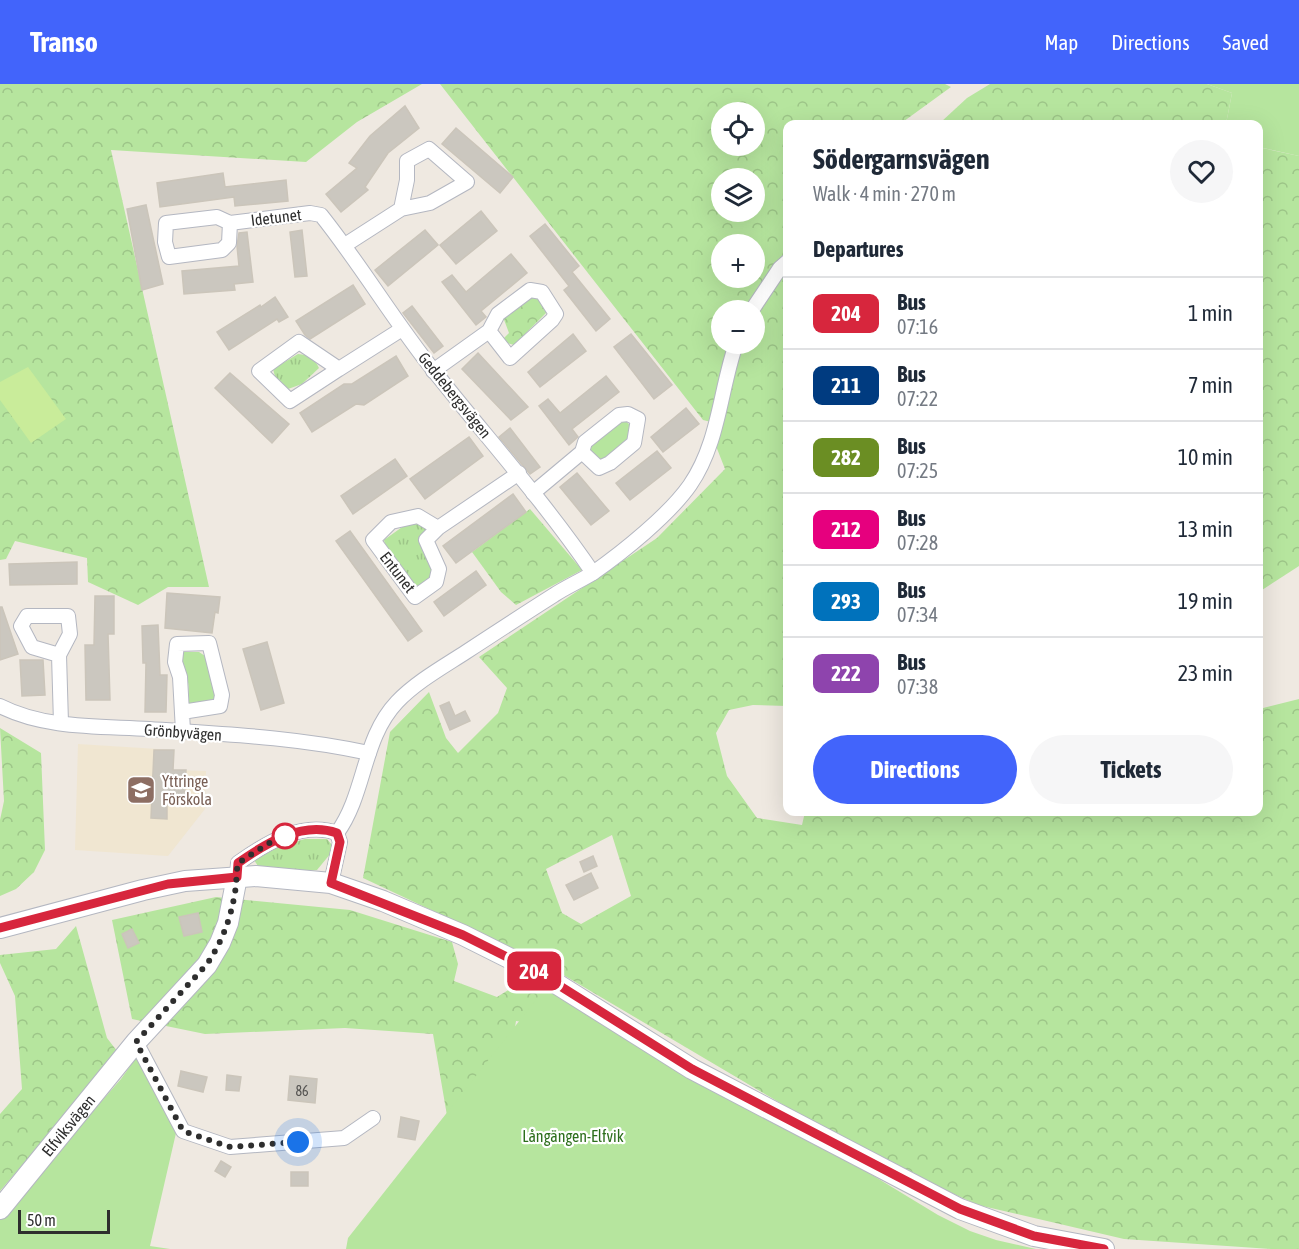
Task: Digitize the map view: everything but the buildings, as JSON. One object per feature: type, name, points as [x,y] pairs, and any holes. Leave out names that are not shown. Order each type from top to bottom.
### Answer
[{"type":"street","points":[[345,245],[401,209],[430,203],[467,182],[429,150],[406,161],[406,180],[401,209]]},
{"type":"street","name":"Idetunet","points":[[230,223],[229,243],[222,250],[169,257],[165,242],[166,223],[217,217],[230,223],[310,213],[321,215]]},
{"type":"street","name":"Geddebergsvägen","points":[[321,215],[345,245],[433,371],[519,473],[592,573]]},
{"type":"street","points":[[759,300],[783,265]]},
{"type":"street","points":[[433,371],[489,331],[498,314],[530,290],[542,292],[556,314],[510,358],[489,331]]},
{"type":"street","points":[[339,369],[299,342],[259,371],[290,401],[402,329]]},
{"type":"street","points":[[337,833],[347,819],[376,731],[398,700],[556,593],[592,573],[674,505],[691,483],[716,426],[734,354]]},
{"type":"street","points":[[533,493],[582,452]]},
{"type":"street","points":[[438,528],[519,473]]},
{"type":"street","name":"Entunet","points":[[418,516],[438,528],[426,540],[439,569],[436,582],[416,597],[373,540],[391,522],[418,516]]},
{"type":"street","points":[[183,712],[220,706],[222,695],[209,643],[177,644],[175,662],[180,677],[183,732]]},
{"type":"street","points":[[59,655],[61,723]]},
{"type":"street","name":"Grönbyvägen","points":[[0,706],[18,715],[61,723],[312,742],[369,753]]},
{"type":"street","points":[[237,877],[238,863],[271,842],[306,830],[325,829],[337,833]]},
{"type":"street","points":[[331,883],[340,842],[337,833]]},
{"type":"street","points":[[0,928],[168,884],[237,877],[331,883],[463,935],[541,974],[692,1069],[960,1209],[1034,1236],[1104,1249]]},
{"type":"street","name":"Elfviksvägen","points":[[0,1209],[136,1042],[207,964],[228,923],[237,877]]},
{"type":"street","points":[[136,1042],[183,1131],[230,1147],[344,1138],[373,1118]]},
{"type":"shaded area","name":"Yttringe Förskola","points":[[78,744],[174,750],[173,770],[206,771],[205,809],[168,856],[75,850]]},
{"type":"green space","points":[[0,84],[422,84],[357,122],[306,162],[111,150],[209,587],[168,587],[138,605],[88,582],[87,558],[15,541],[6,559],[0,560]]},
{"type":"green space","points":[[440,84],[945,84],[951,87],[906,120],[783,120],[783,706],[753,705],[729,710],[716,733],[727,776],[757,818],[802,825],[804,816],[1263,816],[1263,708],[1299,699],[1299,1249],[1124,1239],[978,1205],[870,1156],[538,960],[363,878],[390,732],[429,692],[446,738],[458,753],[498,713],[507,688],[479,657],[657,538],[725,469],[716,446],[723,425],[703,420]],"holes":[[[612,835],[631,896],[581,924],[562,913],[546,869]]]},
{"type":"green space","points":[[990,84],[1207,84],[1232,93],[1227,120],[943,120],[967,98]]},
{"type":"green space","points":[[1207,84],[1299,84],[1299,156],[1263,148],[1263,120],[1227,120],[1232,93]]},
{"type":"green space","points":[[1263,148],[1299,156],[1299,566],[1263,589]]},
{"type":"green space","points":[[535,292],[547,312],[514,345],[501,341],[509,333],[503,317]]},
{"type":"green space","points":[[298,354],[311,358],[319,368],[302,384],[288,389],[276,380],[273,369]]},
{"type":"green space","points":[[28,367],[66,419],[31,443],[0,400],[0,382]]},
{"type":"green space","points":[[624,420],[630,426],[632,433],[625,447],[606,460],[600,461],[592,457],[590,448],[592,442]]},
{"type":"green space","points":[[530,509],[582,570],[516,605],[501,592],[472,552]]},
{"type":"green space","points":[[412,520],[428,526],[422,549],[434,574],[428,583],[419,586],[414,584],[386,549],[384,540]]},
{"type":"green space","points":[[183,652],[199,652],[205,656],[218,696],[216,703],[187,705],[189,687],[182,672]]},
{"type":"green space","points":[[0,728],[41,753],[45,850],[34,872],[16,889],[0,896],[0,820],[4,801]]},
{"type":"green space","points":[[305,839],[327,839],[332,845],[331,853],[317,870],[303,871],[258,866],[254,860],[280,846]]},
{"type":"green space","points":[[216,897],[350,910],[452,942],[458,964],[454,981],[497,997],[530,977],[694,1075],[571,1029],[516,1021],[511,1053],[451,1139],[433,1034],[345,1028],[205,1034],[132,1019],[112,920]]},
{"type":"green space","points":[[76,926],[107,1038],[117,1051],[0,1191],[0,1114],[22,1089],[15,996],[0,963],[0,955],[56,949]]},
{"type":"green space","name":"Långängen-Elfvik","points":[[546,987],[821,1144],[938,1215],[970,1231],[996,1240],[1036,1249],[346,1249],[348,1238]]},
{"type":"green space","points":[[143,1048],[179,1120],[150,1246],[170,1249],[0,1249],[0,1217],[121,1079]]},
{"type":"bus line","name":"204","points":[[0,928],[168,884],[237,877],[238,863],[271,842],[306,830],[325,829],[337,833],[340,842],[331,883],[354,890],[463,935],[541,974],[692,1069],[960,1209],[1034,1236],[1104,1249]]},
{"type":"place","name":"Yttringe Förskola","points":[[141,790]]},
{"type":"route","points":[[285,836],[287,835],[271,842],[238,863],[236,890],[228,923],[215,952],[207,964],[136,1042],[183,1131],[230,1147],[298,1142]]}]
